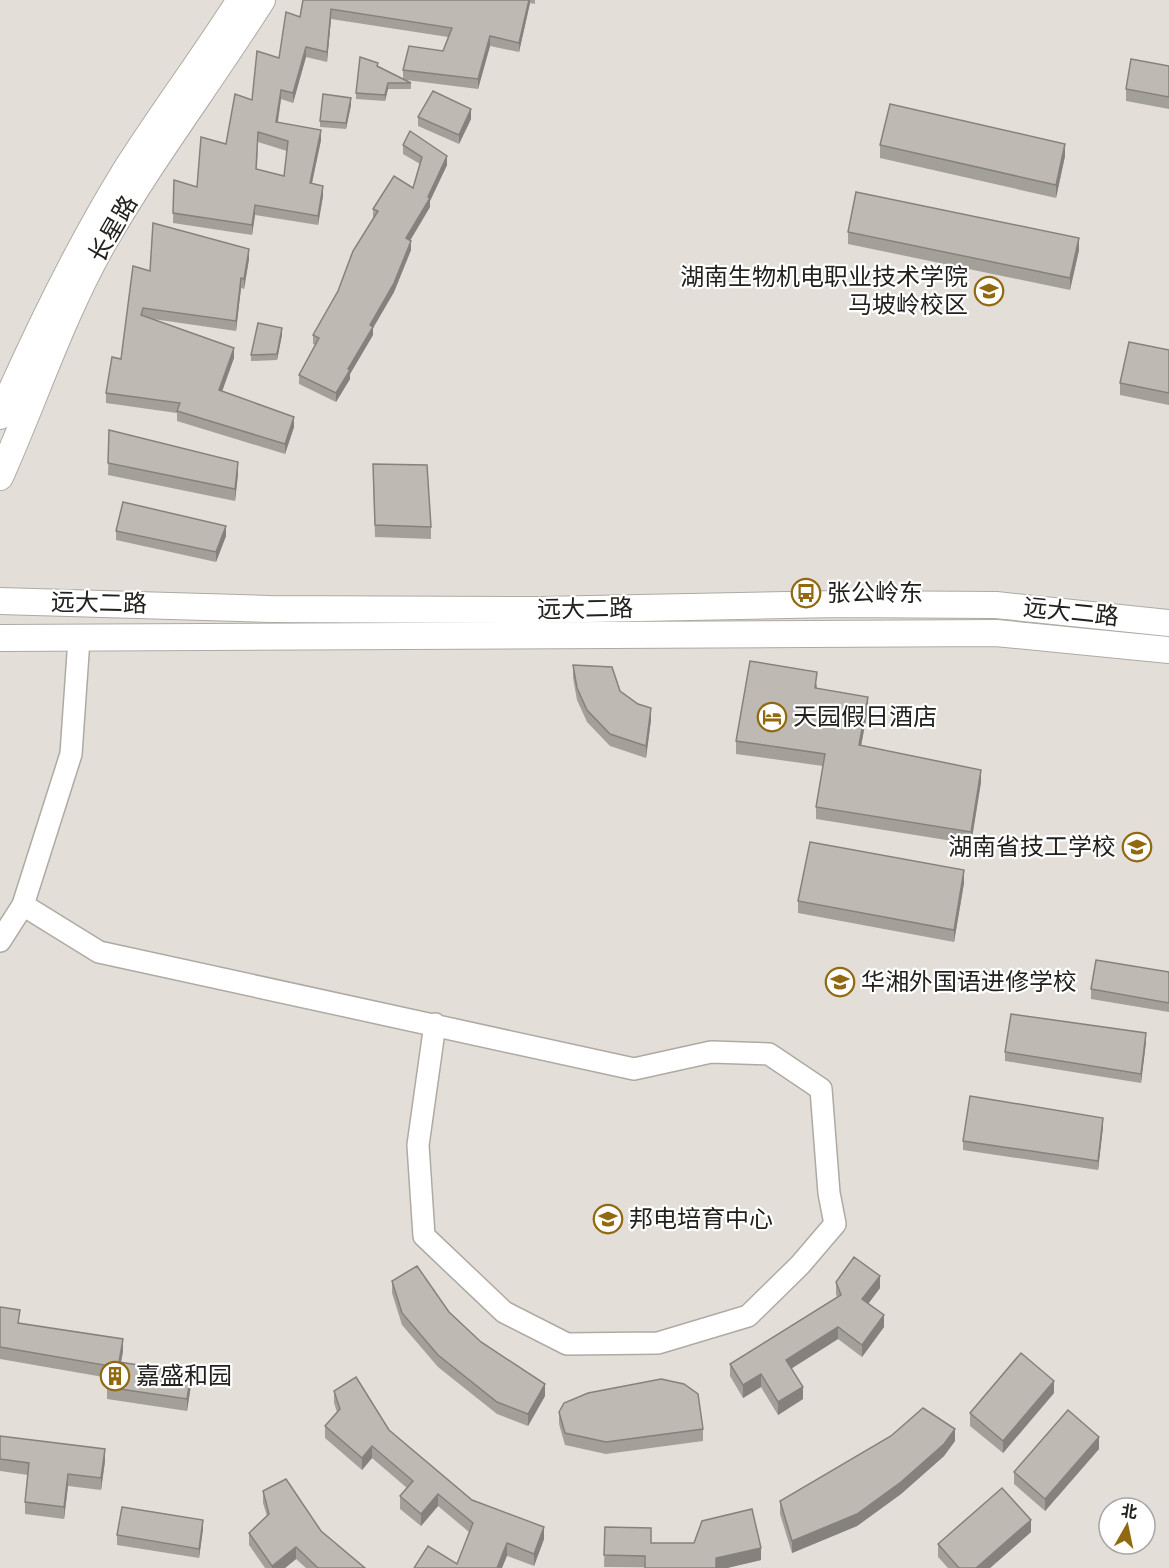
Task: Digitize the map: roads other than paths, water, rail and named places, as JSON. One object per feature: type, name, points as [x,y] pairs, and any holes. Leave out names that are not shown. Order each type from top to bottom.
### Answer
[{"type":"main road","name":"长星路","points":[[0,416],[27,353],[86,237],[126,170],[240,0]]},
{"type":"main road","name":"长星路","points":[[0,477],[73,304],[104,242],[150,166],[262,0]]},
{"type":"main road","name":"远大二路","points":[[0,601],[294,609],[540,610],[962,604],[1089,614],[1169,624]]},
{"type":"main road","name":"远大二路","points":[[0,638],[79,639],[232,635],[478,637],[996,633],[1169,650]]},
{"type":"street","points":[[0,941],[23,905],[71,754],[79,639]]},
{"type":"street","points":[[23,905],[99,952],[435,1024],[634,1069],[711,1052],[769,1054],[821,1089],[829,1193],[835,1224],[800,1265],[748,1316],[657,1343],[567,1344],[504,1312],[424,1236],[418,1145],[435,1024]]},
{"type":"place","name":"湖南生物机电职业技术学院 马坡岭校区","points":[[989,291]]},
{"type":"place","name":"张公岭东","points":[[806,593]]},
{"type":"place","name":"天园假日酒店","points":[[772,717]]},
{"type":"place","name":"湖南省技工学校","points":[[1137,847]]},
{"type":"place","name":"华湘外国语进修学校","points":[[840,982]]},
{"type":"place","name":"邦电培育中心","points":[[608,1219]]},
{"type":"place","name":"嘉盛和园","points":[[115,1376]]}]
